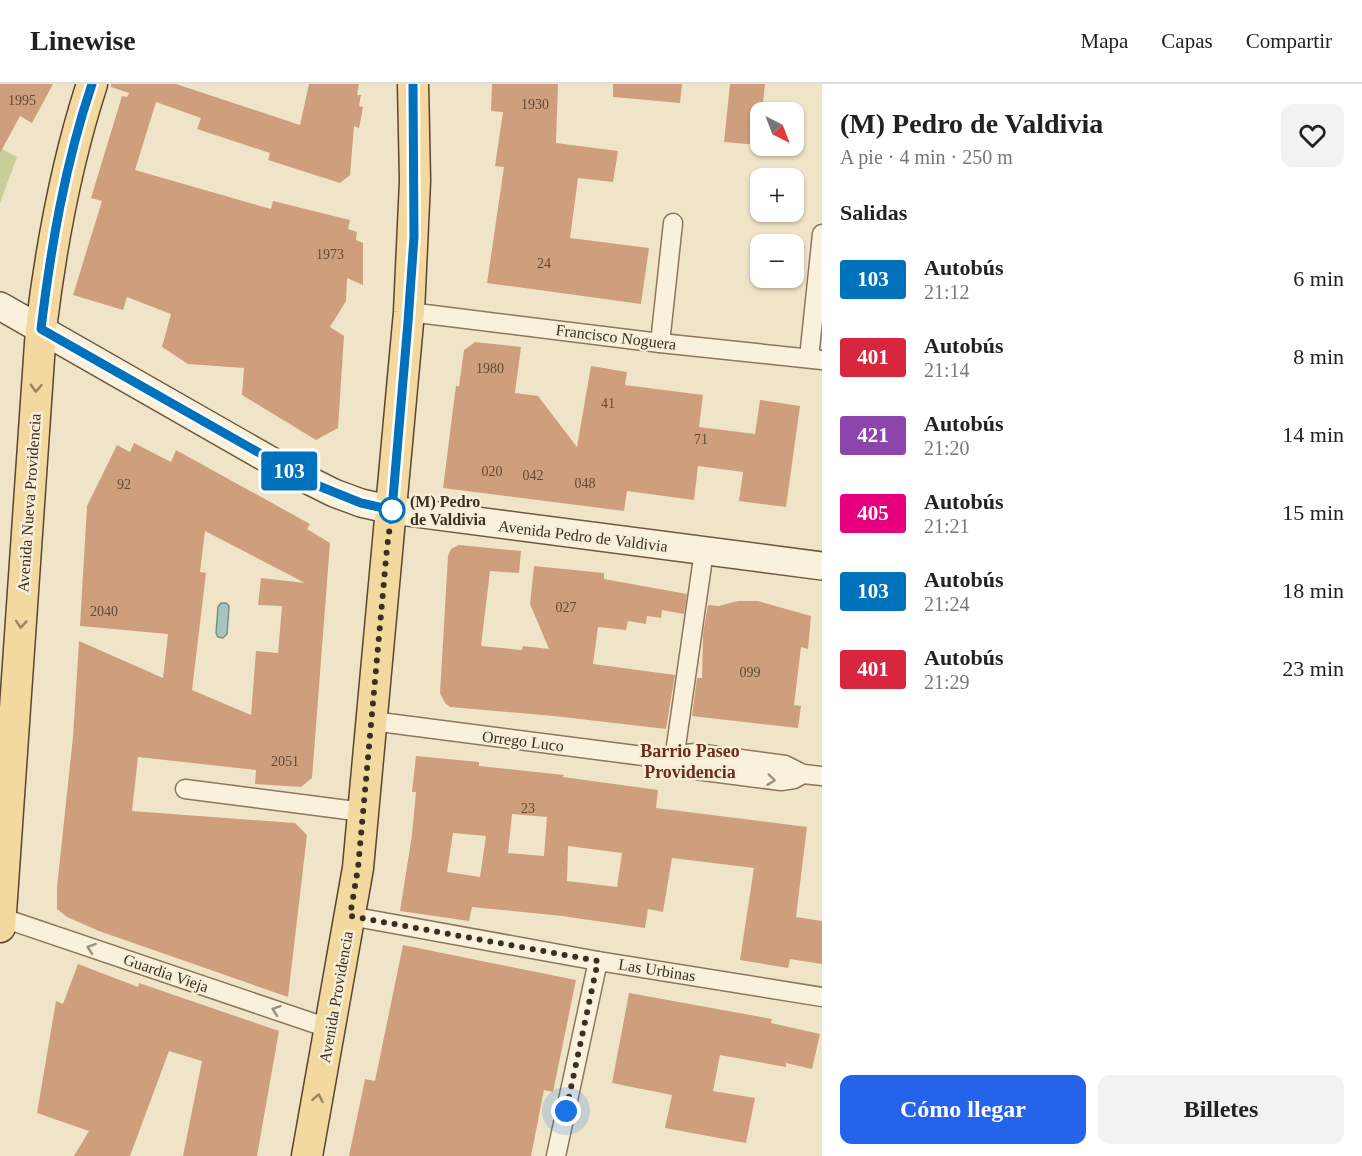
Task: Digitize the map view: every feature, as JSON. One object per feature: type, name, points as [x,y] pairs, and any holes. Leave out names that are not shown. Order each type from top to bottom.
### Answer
[{"type":"main road","name":"Avenida Nueva Providencia","points":[[0,920],[41,329],[47,278],[65,178],[92,84]]},
{"type":"main road","name":"Avenida Providencia","points":[[307,1156],[358,868],[409,312],[415,182],[413,84]]},
{"type":"main road","name":"Avenida Pedro de Valdivia","points":[[0,306],[314,484],[361,503],[392,510],[822,566]]},
{"type":"street","points":[[660,343],[673,223]]},
{"type":"street","points":[[815,359],[822,234]]},
{"type":"street","name":"Francisco Noguera","points":[[409,312],[660,343],[815,359]]},
{"type":"street","points":[[674,760],[704,551]]},
{"type":"street","name":"Orrego Luco","points":[[372,721],[674,760],[685,754],[696,753],[785,765],[803,774],[822,776]]},
{"type":"street","points":[[184,789],[363,812]]},
{"type":"street","name":"Las Urbinas","points":[[350,916],[598,961],[822,997]]},
{"type":"street","name":"Guardia Vieja","points":[[0,920],[331,1029]]},
{"type":"street","points":[[556,1156],[598,961]]},
{"type":"green space","points":[[0,148],[17,157],[0,203]]},
{"type":"water","points":[[221,603],[229,606],[227,634],[223,638],[218,637],[216,633],[218,607]]},
{"type":"building","points":[[0,84],[53,84],[32,123],[20,116],[0,153]]},
{"type":"building","points":[[111,84],[176,84],[300,125],[309,84],[359,84],[357,95],[361,95],[359,106],[363,107],[359,128],[354,126],[350,175],[340,183],[268,160],[270,153],[197,129],[201,118],[156,102],[135,170],[271,209],[273,201],[350,220],[348,229],[357,232],[356,240],[363,243],[363,285],[347,278],[346,301],[330,327],[344,336],[338,428],[316,440],[242,395],[244,368],[188,364],[162,347],[171,314],[127,297],[123,310],[73,295],[102,201],[91,198],[122,96],[127,97],[129,93],[111,87]]},
{"type":"building","points":[[492,84],[558,84],[556,143],[618,151],[613,182],[578,178],[570,238],[649,248],[641,304],[487,283],[504,167],[495,166],[503,112],[491,111]]},
{"type":"building","points":[[613,84],[682,84],[680,103],[613,97]]},
{"type":"building","points":[[730,84],[765,84],[763,102],[750,102],[750,144],[724,142]]},
{"type":"building","points":[[475,342],[521,347],[515,393],[538,396],[577,447],[591,366],[627,372],[625,385],[703,395],[699,427],[755,434],[760,400],[800,406],[786,507],[739,501],[743,472],[698,466],[694,500],[627,491],[624,511],[443,488],[456,386],[459,386],[464,350]]},
{"type":"building","points":[[134,443],[171,462],[176,450],[310,524],[307,529],[330,543],[312,778],[301,787],[255,784],[256,770],[138,757],[132,811],[295,823],[307,835],[288,997],[99,931],[67,917],[57,909],[57,887],[73,737],[79,641],[163,678],[168,634],[80,626],[87,506],[117,445],[130,452]],"holes":[[[205,531],[305,583],[261,578],[258,605],[282,606],[278,653],[256,651],[251,715],[192,690],[206,573],[200,572]]]},
{"type":"building","points":[[459,545],[521,551],[519,573],[490,571],[481,646],[522,650],[523,646],[549,649],[530,604],[534,566],[604,573],[604,579],[687,594],[684,614],[662,610],[661,618],[647,616],[646,624],[628,621],[626,630],[598,627],[593,664],[675,675],[666,729],[450,707],[445,703],[440,693],[448,556],[451,549]]},
{"type":"building","points":[[738,601],[758,601],[811,616],[808,649],[801,647],[794,705],[801,706],[798,728],[692,716],[697,678],[702,678],[703,634],[708,605],[719,606]]},
{"type":"building","points":[[416,756],[479,762],[479,766],[564,775],[563,777],[658,790],[656,808],[807,827],[796,917],[822,921],[822,964],[790,959],[788,968],[740,960],[754,868],[672,858],[663,912],[648,909],[645,928],[562,916],[472,907],[469,921],[400,911],[412,835],[416,792],[412,792]],"holes":[[[512,814],[547,817],[544,856],[508,853]],[[453,833],[486,836],[480,877],[447,872]],[[568,846],[622,853],[617,887],[567,881]]]},
{"type":"building","points":[[403,945],[576,980],[553,1092],[544,1090],[531,1156],[349,1156],[365,1079],[375,1081]]},
{"type":"building","points":[[78,964],[138,987],[139,983],[279,1031],[257,1156],[183,1156],[202,1061],[169,1051],[130,1156],[74,1156],[89,1131],[37,1113],[56,1001],[63,1004]]},
{"type":"building","points":[[629,993],[772,1019],[771,1023],[820,1034],[812,1069],[786,1063],[786,1067],[720,1055],[713,1091],[755,1098],[746,1143],[665,1128],[672,1095],[612,1083]]},
{"type":"bus line","name":"103","points":[[92,84],[65,178],[47,278],[41,329],[314,484],[361,503],[392,510],[414,237],[413,84]]},
{"type":"place","name":"(M) Pedro de Valdivia","points":[[392,510]]},
{"type":"district","name":"Barrio Paseo Providencia","points":[[690,761]]},
{"type":"route","points":[[392,510],[358,868],[350,916],[598,961],[566,1111]]}]
